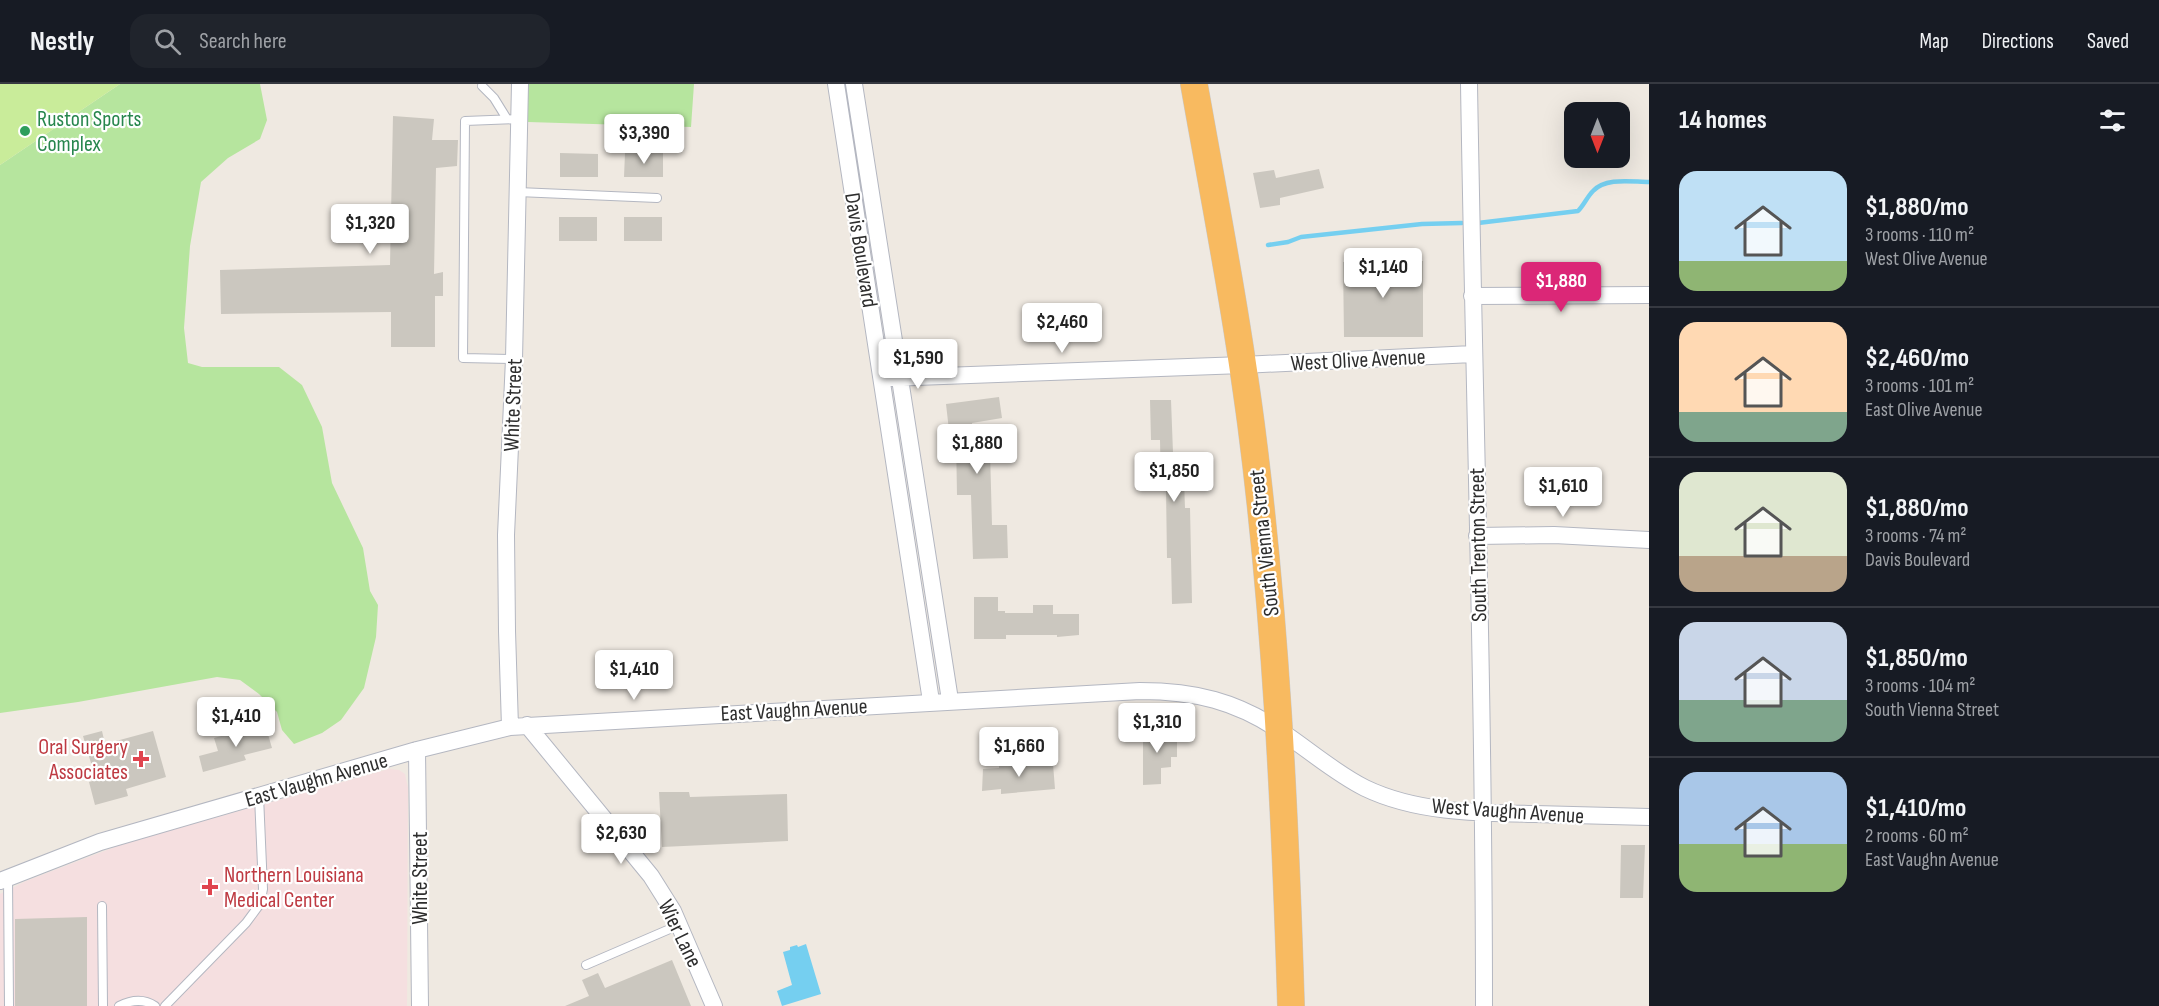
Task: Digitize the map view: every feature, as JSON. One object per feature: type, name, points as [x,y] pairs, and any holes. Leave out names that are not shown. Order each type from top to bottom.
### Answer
[{"type":"highway","name":"South Vienna Street","points":[[1194,84],[1243,365],[1268,586],[1280,730],[1291,1006]]},
{"type":"street","name":"White Street","points":[[518,726],[507,631],[506,535],[514,359],[518,192],[513,119],[520,84]]},
{"type":"street","name":"Davis Boulevard","points":[[837,84],[950,700]]},
{"type":"street","name":"Davis Boulevard","points":[[854,84],[931,701]]},
{"type":"street","name":"South Trenton Street","points":[[1468,84],[1484,813],[1484,1006]]},
{"type":"street","points":[[1472,296],[1649,295]]},
{"type":"street","name":"West Olive Avenue","points":[[890,378],[1473,354]]},
{"type":"street","points":[[1477,536],[1554,535],[1649,540]]},
{"type":"street","name":"East Vaughn Avenue","points":[[4,880],[100,842],[417,750],[518,726],[931,701],[1163,691],[1209,697],[1235,706],[1280,730]]},
{"type":"street","name":"Wier Lane","points":[[518,726],[645,868],[673,912],[714,1006]]},
{"type":"street","name":"West Vaughn Avenue","points":[[1280,730],[1326,764],[1365,788],[1428,806],[1484,813],[1649,817]]},
{"type":"street","name":"White Street","points":[[417,750],[420,1006]]},
{"type":"lane","points":[[482,86],[513,119]]},
{"type":"lane","points":[[513,119],[465,121],[463,358],[514,359]]},
{"type":"lane","points":[[518,192],[657,198]]},
{"type":"lane","points":[[165,1006],[246,923],[260,904],[263,889],[259,796]]},
{"type":"lane","points":[[4,880],[9,1006]]},
{"type":"lane","points":[[102,906],[103,1006]]},
{"type":"lane","points":[[586,965],[679,926]]},
{"type":"lane","points":[[118,1006],[135,1000],[155,1006]]},
{"type":"shaded area","name":"Northern Louisiana Medical Center","points":[[389,769],[399,770],[405,774],[408,788],[407,1006],[0,1006],[0,894],[26,881],[128,842]]},
{"type":"green space","name":"Ruston Sports Complex","points":[[0,84],[120,84],[0,165]]},
{"type":"green space","points":[[120,84],[260,84],[267,120],[260,139],[228,158],[201,182],[190,246],[184,328],[188,363],[202,367],[279,367],[302,385],[322,427],[332,483],[363,548],[370,591],[378,605],[376,637],[364,688],[341,720],[322,733],[294,744],[282,730],[277,712],[259,694],[240,680],[217,677],[78,702],[0,713],[0,165]]},
{"type":"green space","points":[[528,84],[694,84],[691,127],[528,122]]},
{"type":"water","points":[[806,944],[821,994],[782,1006],[777,991],[792,985],[783,952],[790,950],[790,947]]},
{"type":"building","points":[[393,116],[434,119],[432,140],[458,140],[457,166],[436,168],[434,274],[443,272],[443,296],[435,296],[435,347],[391,347],[391,312],[221,314],[220,270],[390,265]]},
{"type":"building","points":[[560,153],[598,154],[598,177],[560,177]]},
{"type":"building","points":[[625,153],[663,153],[663,177],[624,177]]},
{"type":"building","points":[[1319,169],[1324,188],[1280,198],[1280,205],[1260,208],[1253,173],[1274,170],[1276,178]]},
{"type":"building","points":[[559,217],[597,217],[597,241],[559,241]]},
{"type":"building","points":[[624,217],[662,217],[662,241],[624,241]]},
{"type":"building","points":[[1423,261],[1423,337],[1344,337],[1343,262]]},
{"type":"building","points":[[999,397],[1002,418],[972,423],[976,451],[990,451],[992,525],[1007,525],[1008,558],[973,559],[971,495],[957,495],[956,438],[950,439],[946,404]]},
{"type":"building","points":[[1150,400],[1171,400],[1173,453],[1183,453],[1185,508],[1190,508],[1192,603],[1172,604],[1171,558],[1167,558],[1166,489],[1161,489],[1160,440],[1151,440]]},
{"type":"building","points":[[974,597],[998,597],[998,611],[1005,611],[1005,613],[1033,613],[1033,605],[1053,605],[1053,614],[1079,614],[1079,635],[1057,637],[1057,635],[1006,635],[1006,639],[974,639]]},
{"type":"building","points":[[265,724],[272,748],[244,755],[246,760],[203,772],[199,756],[218,751],[214,738]]},
{"type":"building","points":[[1170,728],[1170,741],[1177,741],[1177,757],[1171,757],[1171,767],[1161,768],[1161,784],[1143,785],[1143,729]]},
{"type":"building","points":[[102,731],[105,744],[153,731],[166,777],[126,789],[128,796],[95,805],[89,782],[96,780],[83,736]]},
{"type":"building","points":[[1053,764],[1055,789],[1001,794],[1001,789],[982,791],[983,769],[999,768],[999,765]]},
{"type":"building","points":[[659,792],[689,792],[690,797],[787,794],[788,841],[662,847]]},
{"type":"building","points":[[1621,845],[1645,845],[1643,898],[1620,898]]},
{"type":"building","points":[[87,917],[87,1006],[15,1006],[15,919]]},
{"type":"building","points":[[672,960],[691,1006],[565,1006],[589,996],[582,980],[598,973],[605,988]]},
{"type":"waterway","points":[[1478,223],[1578,211],[1593,191],[1605,184],[1620,181],[1649,182]]},
{"type":"waterway","points":[[1268,245],[1301,237],[1422,224],[1462,223]]},
{"type":"place","name":"Ruston Sports Complex","points":[[25,131]]},
{"type":"place","name":"Oral Surgery Associates","points":[[141,759]]},
{"type":"place","name":"Northern Louisiana Medical Center","points":[[210,887]]}]
